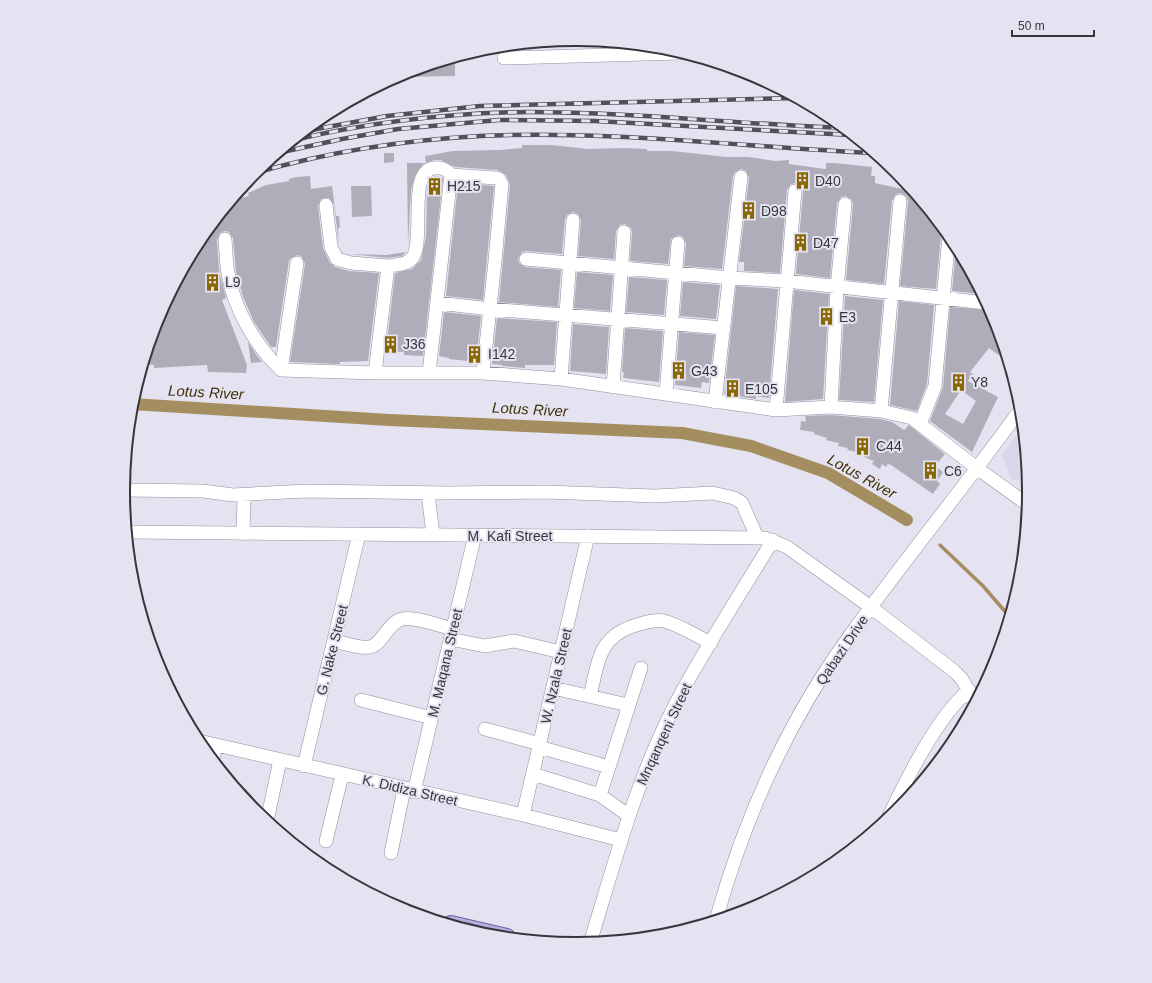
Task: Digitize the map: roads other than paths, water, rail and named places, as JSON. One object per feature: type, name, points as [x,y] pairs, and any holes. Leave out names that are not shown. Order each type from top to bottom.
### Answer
[{"type":"street","points":[[504,58],[651,53]]},
{"type":"street","points":[[326,205],[331,248],[337,259],[347,262],[388,266],[409,261],[415,252],[422,175],[430,168],[444,168],[450,175],[499,179],[502,184],[483,373]]},
{"type":"street","points":[[429,374],[438,303],[450,175]]},
{"type":"street","points":[[715,402],[741,177]]},
{"type":"street","points":[[776,410],[795,191]]},
{"type":"street","points":[[881,411],[900,201]]},
{"type":"street","points":[[831,407],[837,288],[846,204]]},
{"type":"street","points":[[561,379],[573,220]]},
{"type":"street","points":[[613,387],[624,232]]},
{"type":"street","points":[[225,239],[227,273],[236,301],[250,333],[259,347],[281,370],[375,374],[483,373],[561,379],[776,410],[831,407],[881,411],[907,416],[920,424],[978,469],[1022,500]]},
{"type":"street","points":[[666,394],[678,243]]},
{"type":"street","points":[[920,424],[935,386],[948,247]]},
{"type":"street","points":[[526,260],[730,278],[786,281],[837,288],[943,297],[980,302]]},
{"type":"street","points":[[281,370],[296,264]]},
{"type":"street","points":[[375,374],[388,266]]},
{"type":"street","points":[[438,303],[490,309],[618,318],[724,328]]},
{"type":"street","name":"Qabazi Drive","points":[[718,913],[734,860],[749,821],[785,745],[831,665],[851,635],[978,469],[1015,417]]},
{"type":"street","points":[[130,490],[203,491],[244,495],[305,491],[428,493],[533,491],[655,496],[712,494],[729,497],[742,503],[757,537]]},
{"type":"street","points":[[428,493],[433,535]]},
{"type":"street","points":[[243,534],[244,495]]},
{"type":"street","name":"M. Kafi Street","points":[[132,532],[757,537],[773,540],[787,547],[872,608],[954,671],[972,696]]},
{"type":"street","name":"G. Nake Street","points":[[304,766],[359,534]]},
{"type":"street","name":"M. Maqana Street","points":[[391,853],[432,718],[476,535]]},
{"type":"street","name":"W. Nzala Street","points":[[523,815],[588,536]]},
{"type":"street","name":"Mnqanqeni Street","points":[[592,936],[629,816],[654,751],[677,702],[773,540]]},
{"type":"street","points":[[334,641],[359,646],[371,646],[376,644],[391,625],[403,619],[413,619],[485,646],[514,641],[561,652]]},
{"type":"street","points":[[590,696],[601,652],[607,641],[636,625],[652,620],[663,621],[711,643]]},
{"type":"street","points":[[600,795],[641,668]]},
{"type":"street","points":[[553,688],[628,705]]},
{"type":"street","points":[[895,802],[903,786],[930,740],[955,703],[972,696]]},
{"type":"street","points":[[361,700],[432,718]]},
{"type":"street","points":[[484,729],[609,767]]},
{"type":"street","name":"K. Didiza Street","points":[[209,743],[409,791],[523,815],[621,840]]},
{"type":"street","points":[[214,751],[216,745]]},
{"type":"street","points":[[268,814],[280,760]]},
{"type":"street","points":[[533,774],[600,795],[629,816]]},
{"type":"street","points":[[326,841],[342,775]]},
{"type":"waterway","name":"Lotus River","points":[[139,404],[389,420],[682,433],[751,446],[828,473],[907,520]]},
{"type":"waterway","points":[[940,545],[983,586],[1005,611]]},
{"type":"railway","points":[[317,129],[387,116],[480,106],[785,98]]},
{"type":"railway","points":[[306,138],[381,123],[469,114],[528,112],[607,114],[833,127]]},
{"type":"railway","points":[[290,150],[398,129],[499,120],[595,121],[842,135]]},
{"type":"railway","points":[[268,170],[310,159],[366,148],[480,136],[578,135],[628,137],[865,152]]},
{"type":"place","name":"D40","points":[[802,181]]},
{"type":"place","name":"H215","points":[[434,186]]},
{"type":"place","name":"D98","points":[[748,211]]},
{"type":"place","name":"D47","points":[[800,243]]},
{"type":"place","name":"L9","points":[[212,282]]},
{"type":"place","name":"E3","points":[[826,317]]},
{"type":"place","name":"J36","points":[[390,344]]},
{"type":"place","name":"I142","points":[[475,354]]},
{"type":"place","name":"G43","points":[[678,371]]},
{"type":"place","name":"Y8","points":[[958,382]]},
{"type":"place","name":"E105","points":[[732,389]]},
{"type":"place","name":"C44","points":[[863,446]]},
{"type":"place","name":"C6","points":[[931,471]]}]
